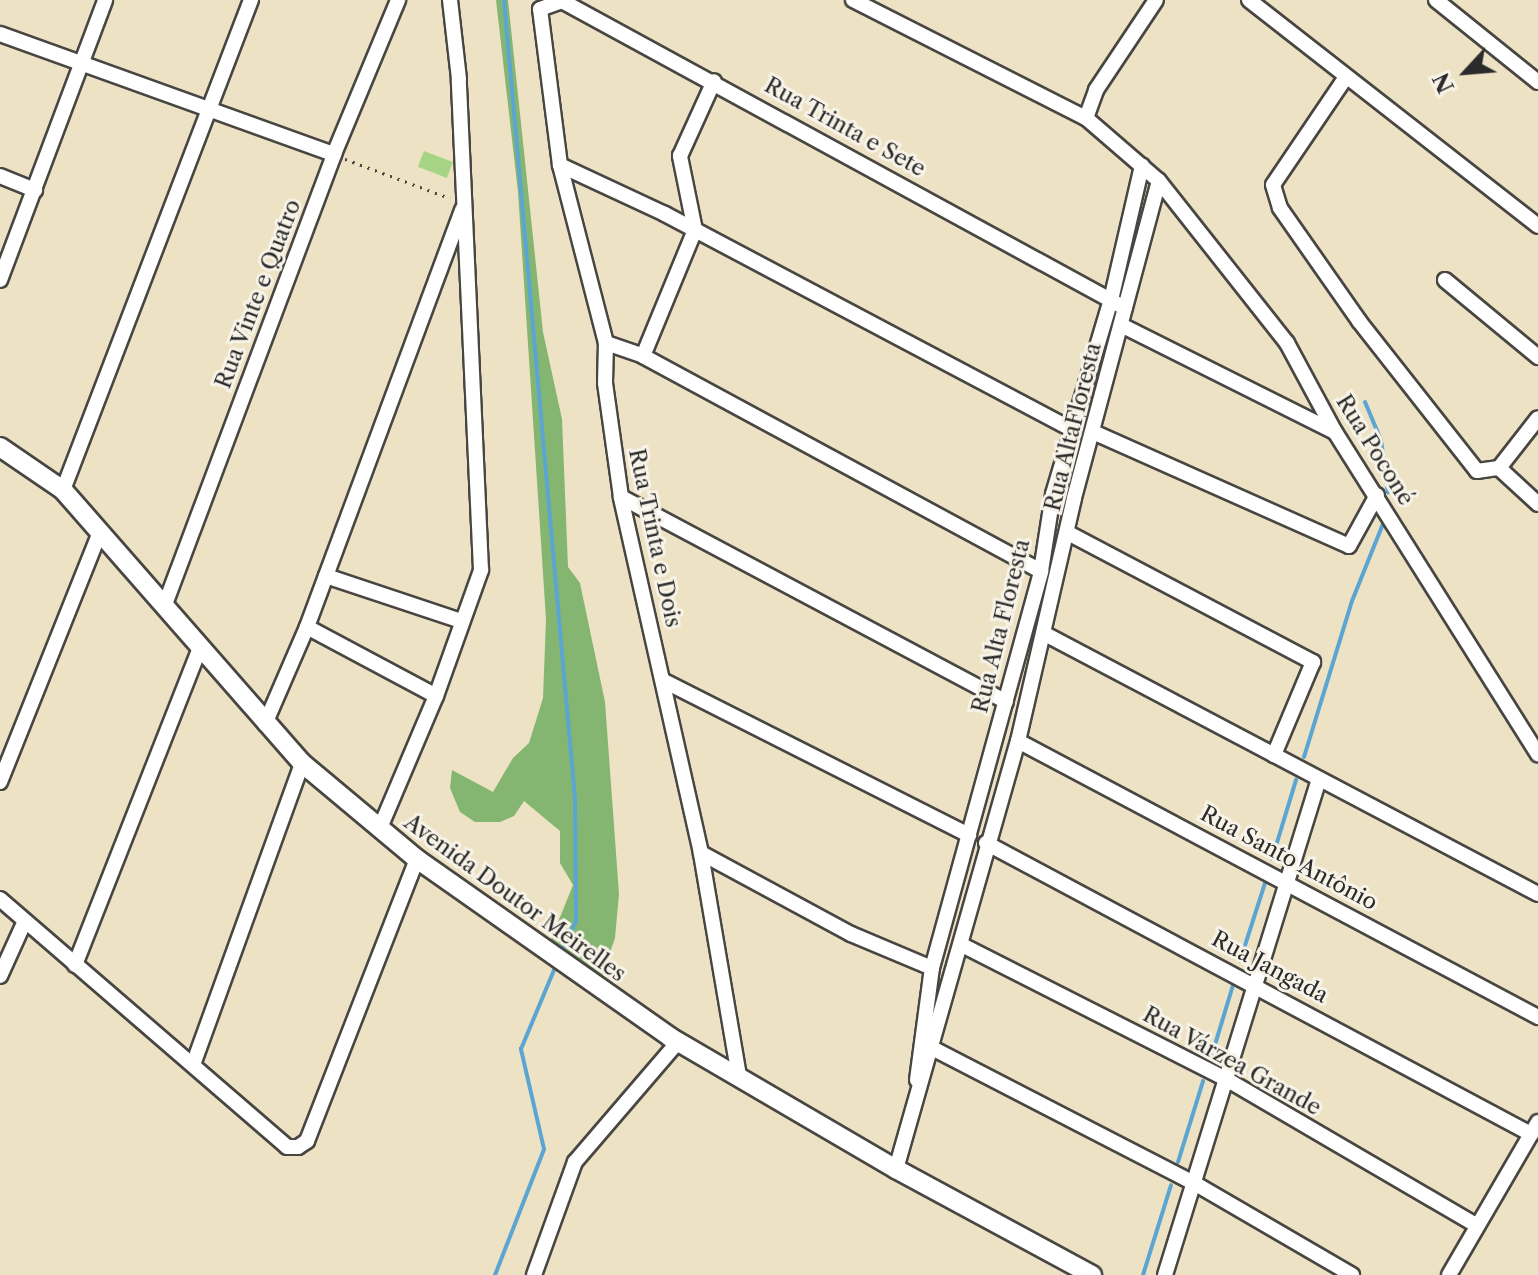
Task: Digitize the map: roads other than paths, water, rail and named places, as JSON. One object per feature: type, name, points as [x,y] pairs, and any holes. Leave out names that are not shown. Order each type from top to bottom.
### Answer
[{"type":"street","points":[[0,280],[105,0]]},
{"type":"street","points":[[63,490],[251,0]]},
{"type":"street","name":"Rua Vinte e Quatro","points":[[164,607],[334,154],[398,0]]},
{"type":"street","points":[[380,828],[436,696],[481,570],[482,536],[465,202],[450,0]]},
{"type":"street","name":"Rua Poconé","points":[[853,0],[1086,118],[1159,181],[1287,343],[1335,432],[1538,754]]},
{"type":"street","points":[[1249,0],[1538,226]]},
{"type":"street","points":[[1436,0],[1538,82]]},
{"type":"street","name":"Rua Trinta e Sete","points":[[540,9],[562,1],[714,81],[1118,304]]},
{"type":"street","points":[[1086,118],[1096,90],[1151,2]]},
{"type":"street","name":"Rua Trinta e Dois","points":[[540,9],[560,165],[606,343],[605,383],[621,497],[701,853],[739,1076]]},
{"type":"street","points":[[0,34],[208,113],[334,154]]},
{"type":"street","points":[[1346,77],[1273,185],[1280,208],[1431,414],[1477,471],[1499,468],[1538,418]]},
{"type":"street","points":[[643,356],[695,230],[680,156],[714,81]]},
{"type":"street","points":[[560,165],[695,230],[1070,428]]},
{"type":"street","name":"Rua Alta Floresta","points":[[916,1100],[932,968],[1041,571],[1053,494],[1070,428],[1118,304],[1142,166]]},
{"type":"street","points":[[0,176],[35,190]]},
{"type":"street","name":"Rua AltaFloresta","points":[[916,1100],[962,945],[986,843],[1018,741],[1070,534],[1074,498],[1121,325],[1118,304],[1159,181]]},
{"type":"street","points":[[265,724],[307,627],[465,202]]},
{"type":"street","points":[[1445,280],[1538,357]]},
{"type":"street","points":[[1121,325],[1335,432]]},
{"type":"street","points":[[606,343],[643,356],[1041,571]]},
{"type":"street","points":[[1093,432],[1349,546],[1377,495]]},
{"type":"street","name":"Avenida Doutor Meirelles","points":[[0,447],[63,490],[302,763],[417,859],[549,956],[678,1042],[896,1169],[1092,1275]]},
{"type":"street","points":[[1499,468],[1538,504]]},
{"type":"street","points":[[1053,494],[1074,498]]},
{"type":"street","points":[[621,497],[1006,702]]},
{"type":"street","points":[[0,782],[100,532]]},
{"type":"street","points":[[1070,534],[1313,662],[1274,755]]},
{"type":"street","points":[[326,576],[461,621]]},
{"type":"street","points":[[307,627],[436,696]]},
{"type":"street","points":[[1045,634],[1538,894]]},
{"type":"street","points":[[75,965],[200,648]]},
{"type":"street","points":[[664,681],[969,835]]},
{"type":"street","name":"Rua Santo Antônio","points":[[1018,741],[1538,1017]]},
{"type":"street","points":[[194,1062],[302,763]]},
{"type":"street","points":[[1165,1275],[1319,779]]},
{"type":"street","name":"Rua Jangada","points":[[986,843],[1534,1128]]},
{"type":"street","points":[[701,853],[851,934],[932,968]]},
{"type":"street","points":[[0,899],[194,1062],[287,1147],[307,1141],[417,859]]},
{"type":"street","points":[[0,976],[25,921]]},
{"type":"street","name":"Rua Várzea Grande","points":[[962,945],[1226,1079],[1476,1225]]},
{"type":"street","points":[[534,1275],[575,1162],[678,1042]]},
{"type":"street","points":[[932,1048],[1194,1183],[1352,1275]]},
{"type":"street","points":[[896,1169],[916,1100]]},
{"type":"street","points":[[1449,1275],[1534,1128]]},
{"type":"waterway","points":[[504,0],[575,798],[576,921],[560,955]]},
{"type":"waterway","points":[[1365,402],[1381,440],[1388,493]]},
{"type":"waterway","points":[[1304,757],[1352,601],[1383,524]]},
{"type":"waterway","points":[[1272,859],[1296,780]]},
{"type":"waterway","points":[[1240,961],[1265,883]]},
{"type":"waterway","points":[[495,1275],[544,1149],[521,1049],[557,963]]},
{"type":"waterway","points":[[1211,1058],[1233,985]]},
{"type":"waterway","points":[[1178,1162],[1203,1081]]},
{"type":"waterway","points":[[1143,1275],[1171,1185]]}]
